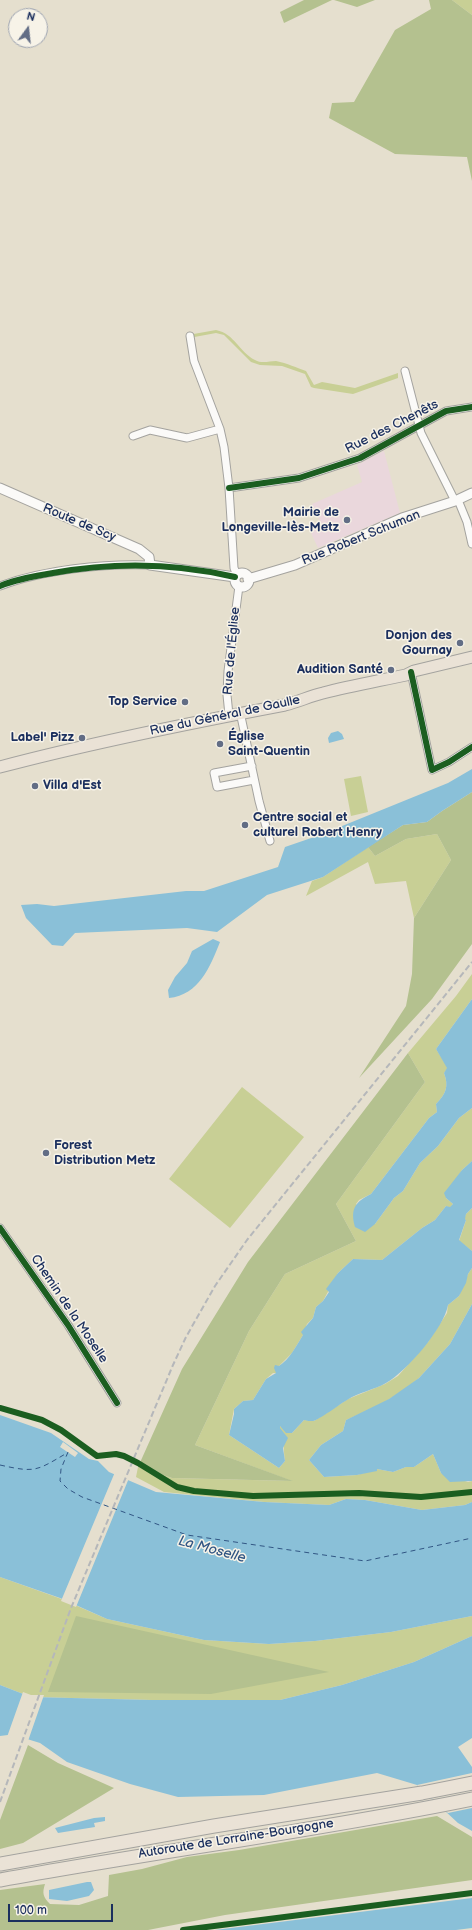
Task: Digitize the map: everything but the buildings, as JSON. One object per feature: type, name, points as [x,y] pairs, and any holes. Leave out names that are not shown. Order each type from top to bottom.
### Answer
[{"type":"highway","name":"Autoroute de Lorraine-Bourgogne","points":[[0,1864],[214,1826],[422,1793],[472,1783]]},
{"type":"highway","name":"Autoroute de Lorraine-Bourgogne","points":[[0,1880],[112,1859],[433,1807],[472,1798]]},
{"type":"main road","name":"Rue du Général de Gaulle","points":[[0,767],[80,747],[229,716],[240,712],[286,705],[319,694],[406,675],[411,672],[472,657]]},
{"type":"street","points":[[0,586],[21,579],[65,571],[100,567],[150,565],[236,576],[245,574],[248,579],[246,585],[239,586],[236,583],[236,576],[231,531],[229,488],[220,429],[194,361],[190,336]]},
{"type":"street","points":[[405,371],[420,424],[421,433],[430,455],[446,480],[467,522],[472,544]]},
{"type":"street","name":"Rue des Chenêts","points":[[229,488],[298,478],[360,458],[446,411],[472,407]]},
{"type":"street","points":[[133,436],[150,430],[187,438],[220,429]]},
{"type":"street","name":"Route de Scy","points":[[0,488],[139,549],[149,557],[150,565]]},
{"type":"street","name":"Rue Robert Schuman","points":[[248,579],[295,565],[402,518],[456,500],[472,493]]},
{"type":"street","name":"Rue de l'Église","points":[[229,716],[227,695],[228,671],[239,586]]},
{"type":"street","points":[[411,672],[432,770],[449,762],[472,747]]},
{"type":"street","points":[[240,712],[254,780],[270,841]]},
{"type":"street","points":[[252,766],[214,773],[217,787],[254,780]]},
{"type":"street","name":"Chemin de la Moselle","points":[[0,1228],[68,1325],[117,1403]]},
{"type":"shaded area","points":[[384,451],[400,513],[318,548],[311,533],[311,524],[320,521],[312,504],[362,482],[357,465]]},
{"type":"green space","points":[[304,0],[332,0],[284,23],[280,12]]},
{"type":"green space","points":[[334,0],[375,0],[357,7]]},
{"type":"green space","points":[[429,0],[452,0],[472,15],[472,181],[467,157],[395,154],[329,118],[332,103],[354,102],[395,30],[431,9]]},
{"type":"green space","points":[[452,0],[472,0],[472,15]]},
{"type":"green space","points":[[216,330],[228,335],[255,360],[263,362],[276,361],[306,371],[314,385],[322,382],[355,388],[398,373],[398,378],[353,394],[314,388],[311,387],[305,374],[282,366],[260,365],[251,362],[224,335],[216,333],[189,338],[188,335]]},
{"type":"green space","points":[[361,776],[368,812],[351,816],[344,779]]},
{"type":"green space","points":[[472,792],[472,944],[432,999],[359,1078],[406,1006],[412,974],[414,918],[451,860],[437,834],[406,839],[375,856],[368,847],[403,825],[427,822]]},
{"type":"green space","points":[[437,834],[451,860],[414,918],[406,881],[375,884],[368,862],[306,896],[312,881],[323,877],[368,847],[375,856],[406,839]]},
{"type":"green space","points":[[472,974],[472,999],[436,1049],[448,1068],[444,1073],[446,1078],[446,1090],[436,1104],[437,1112],[429,1118],[371,1194],[359,1200],[356,1204],[375,1224],[394,1198],[403,1191],[420,1163],[438,1146],[459,1118],[472,1108],[472,1161],[462,1170],[446,1198],[453,1204],[450,1208],[446,1206],[435,1220],[422,1228],[382,1260],[353,1259],[338,1273],[323,1301],[316,1307],[313,1318],[307,1324],[303,1335],[292,1353],[279,1366],[276,1373],[273,1373],[266,1379],[253,1400],[243,1401],[234,1409],[229,1435],[279,1468],[285,1461],[283,1441],[279,1428],[280,1426],[292,1433],[304,1420],[314,1421],[348,1399],[385,1384],[398,1376],[428,1342],[447,1313],[448,1305],[459,1296],[472,1268],[472,1304],[450,1344],[419,1378],[406,1389],[378,1406],[346,1420],[343,1431],[321,1445],[309,1460],[324,1477],[357,1475],[377,1469],[393,1472],[406,1467],[414,1467],[433,1454],[441,1473],[468,1482],[472,1481],[472,1502],[465,1505],[422,1510],[365,1500],[346,1499],[329,1505],[264,1502],[164,1492],[136,1477],[138,1467],[172,1478],[292,1481],[195,1445],[249,1331],[285,1274],[356,1241],[336,1204],[425,1082],[408,1053],[456,996]]},
{"type":"green space","points":[[408,1053],[425,1082],[336,1204],[356,1241],[285,1274],[249,1331],[195,1445],[293,1481],[172,1478],[138,1467],[182,1369],[248,1262]]},
{"type":"green space","points":[[242,1087],[304,1137],[230,1228],[169,1179]]},
{"type":"green space","points":[[472,1208],[472,1251],[459,1241],[466,1220],[464,1219],[466,1214]]},
{"type":"green space","points":[[0,1577],[59,1598],[107,1619],[204,1640],[269,1644],[315,1641],[391,1632],[472,1616],[472,1636],[414,1662],[342,1685],[280,1700],[152,1700],[31,1697],[0,1685]]},
{"type":"green space","points":[[76,1616],[329,1672],[211,1694],[48,1692]]},
{"type":"green space","points":[[28,1745],[58,1763],[114,1788],[23,1843],[0,1849],[0,1820]]},
{"type":"green space","points":[[437,1816],[472,1837],[472,1880],[225,1915],[148,1930],[0,1930],[0,1890],[45,1884],[44,1895],[50,1904],[79,1905],[108,1896],[109,1875],[142,1869],[187,1857],[239,1850]]},
{"type":"water","points":[[338,731],[342,734],[344,739],[329,743],[328,738],[331,733]]},
{"type":"water","points":[[472,769],[472,792],[427,822],[403,825],[323,877],[267,895],[217,932],[187,928],[75,933],[63,946],[52,945],[26,918],[21,905],[37,904],[54,906],[186,891],[204,891],[278,867],[285,847],[320,835],[448,783]]},
{"type":"water","points":[[213,939],[220,942],[212,961],[202,978],[196,986],[188,992],[169,998],[168,990],[175,977],[187,963],[192,951]]},
{"type":"water","points":[[472,999],[472,1108],[459,1118],[438,1146],[420,1163],[403,1191],[394,1198],[375,1224],[365,1232],[355,1227],[353,1215],[355,1207],[361,1200],[371,1194],[429,1118],[437,1112],[436,1104],[446,1090],[446,1078],[444,1073],[447,1068],[436,1049]]},
{"type":"water","points":[[472,1161],[472,1208],[466,1214],[466,1220],[459,1240],[472,1251],[472,1268],[459,1296],[448,1305],[440,1325],[414,1359],[395,1377],[386,1383],[352,1397],[316,1420],[304,1420],[292,1433],[286,1433],[280,1426],[288,1438],[283,1448],[285,1461],[279,1468],[229,1435],[234,1409],[243,1401],[253,1400],[266,1379],[276,1373],[274,1368],[275,1365],[279,1366],[290,1356],[303,1335],[301,1332],[313,1318],[316,1307],[323,1301],[329,1292],[326,1289],[338,1273],[353,1259],[382,1260],[422,1228],[435,1220],[446,1206],[450,1207],[453,1204],[446,1198],[444,1193],[462,1170]]},
{"type":"water","points":[[472,1304],[472,1481],[450,1482],[441,1473],[433,1454],[414,1467],[406,1467],[393,1472],[377,1469],[377,1471],[357,1475],[324,1477],[309,1460],[321,1445],[343,1431],[346,1420],[389,1399],[419,1378],[450,1344]]},
{"type":"water","name":"La Moselle","points":[[0,1415],[51,1433],[89,1459],[98,1461],[109,1472],[156,1492],[264,1502],[329,1505],[346,1499],[365,1500],[422,1510],[465,1505],[472,1502],[472,1616],[391,1632],[315,1641],[269,1644],[204,1640],[107,1619],[60,1598],[0,1577]]},
{"type":"water","points":[[472,1636],[472,1738],[458,1747],[472,1767],[472,1831],[458,1823],[417,1785],[377,1773],[264,1795],[178,1797],[130,1784],[67,1762],[40,1743],[8,1735],[0,1736],[0,1685],[31,1697],[152,1700],[280,1700],[342,1685],[414,1662]]},
{"type":"water","points":[[105,1817],[105,1821],[94,1823],[95,1827],[58,1833],[55,1828],[94,1818]]},
{"type":"water","points":[[91,1882],[94,1890],[89,1896],[67,1901],[49,1899],[49,1890]]},
{"type":"water","points":[[472,1898],[472,1928],[456,1930],[215,1930]]},
{"type":"pier","points":[[63,1442],[78,1453],[75,1457],[60,1447]]},
{"type":"pier","points":[[115,1472],[129,1478],[76,1607],[61,1601]]},
{"type":"pier","points":[[23,1692],[31,1695],[44,1695],[28,1741],[7,1737]]},
{"type":"pier","points":[[472,1773],[472,1808],[448,1813],[417,1785]]},
{"type":"ferry route","points":[[68,1452],[61,1469],[60,1481],[68,1489],[82,1497],[187,1535],[365,1561],[472,1538]]},
{"type":"ferry route","points":[[0,1465],[21,1469],[35,1469],[49,1464],[67,1453]]},
{"type":"railway","points":[[0,1802],[71,1608],[186,1337],[215,1286],[247,1240],[472,962]]},
{"type":"cycle path","points":[[229,488],[299,478],[360,458],[446,411],[472,407]]},
{"type":"cycle path","points":[[0,586],[19,580],[76,569],[122,566],[190,569],[235,577]]},
{"type":"cycle path","points":[[411,672],[432,770],[449,762],[472,747]]},
{"type":"cycle path","points":[[0,1228],[68,1325],[117,1403]]},
{"type":"cycle path","points":[[0,1408],[42,1420],[61,1430],[97,1456],[116,1454],[124,1456],[177,1487],[194,1491],[253,1496],[359,1493],[421,1497],[472,1492]]},
{"type":"cycle path","points":[[183,1930],[472,1893]]},
{"type":"place","name":"Mairie de Longeville-lès-Metz","points":[[347,520]]},
{"type":"place","name":"Donjon des Gournay","points":[[460,643]]},
{"type":"place","name":"Audition Santé","points":[[391,670]]},
{"type":"place","name":"Top Service","points":[[185,702]]},
{"type":"place","name":"Label' Pizz","points":[[82,738]]},
{"type":"place","name":"Église Saint-Quentin","points":[[220,744]]},
{"type":"place","name":"Villa d'Est","points":[[35,786]]},
{"type":"place","name":"Centre social et culturel Robert Henry","points":[[245,825]]},
{"type":"place","name":"Forest Distribution Metz","points":[[46,1153]]}]
